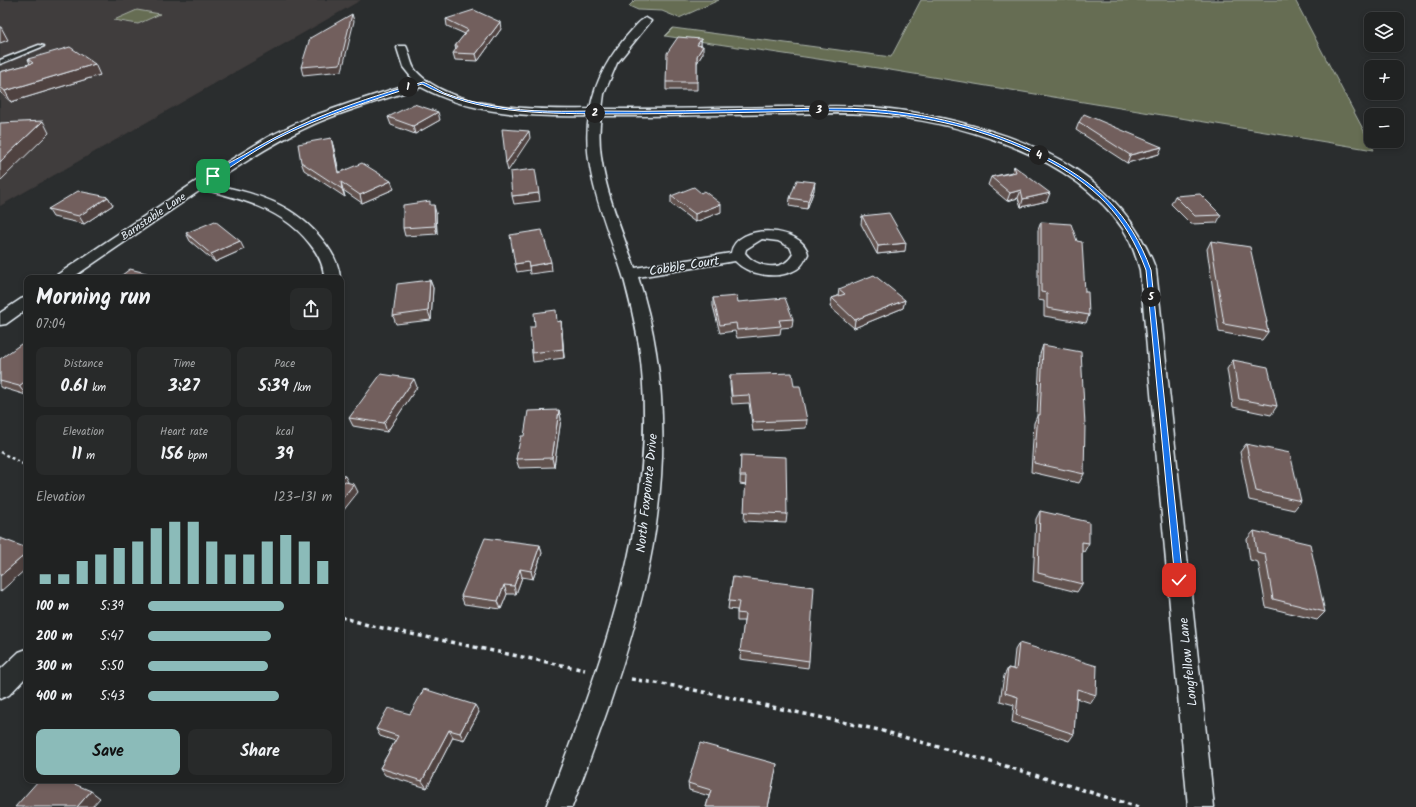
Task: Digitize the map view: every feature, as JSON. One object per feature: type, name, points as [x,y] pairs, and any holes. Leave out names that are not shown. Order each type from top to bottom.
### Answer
[{"type":"street","name":"North Foxpointe Drive","points":[[559,807],[595,709],[622,627],[639,561],[647,504],[651,460],[652,422],[648,348],[640,308],[599,180],[594,158],[593,135],[595,113],[603,81],[613,62],[627,42],[646,21]]},
{"type":"street","points":[[402,48],[412,73],[423,83]]},
{"type":"street","name":"Longfellow Lane","points":[[423,83],[442,93],[463,100],[495,108],[531,112],[595,113],[866,110],[929,118],[993,135],[1030,150],[1059,165],[1089,185],[1110,204],[1128,226],[1140,248],[1148,270],[1201,807]]},
{"type":"street","name":"Barnstable Lane","points":[[66,275],[200,184],[272,140],[311,122],[354,105],[423,83]]},
{"type":"street","points":[[200,184],[252,197],[275,207],[298,221],[314,238],[326,256],[331,275]]},
{"type":"street","name":"Cobble Court","points":[[629,274],[740,256]]},
{"type":"street","points":[[0,320],[24,304]]},
{"type":"street","points":[[0,687],[24,663]]},
{"type":"lane","points":[[0,62],[41,46]]},
{"type":"path","points":[[0,452],[24,464]]},
{"type":"path","points":[[344,618],[368,625],[587,670]]},
{"type":"path","points":[[627,678],[680,687],[879,730],[1012,768],[1138,807]]},
{"type":"shaded area","points":[[0,0],[361,0],[0,206]]},
{"type":"green space","points":[[635,0],[719,0],[679,18],[662,11],[638,10],[629,6]]},
{"type":"green space","points":[[921,0],[1295,0],[1364,131],[1364,148],[1373,148],[1374,150],[884,69],[665,36],[673,28],[891,57]]},
{"type":"green space","points":[[137,10],[160,14],[138,24],[114,20]]},
{"type":"building","points":[[474,10],[500,22],[476,54],[453,53],[458,46],[455,46],[468,30],[446,19]]},
{"type":"building","points":[[352,14],[340,64],[301,67],[310,38]]},
{"type":"building","points":[[678,37],[701,39],[697,45],[703,46],[697,56],[697,82],[666,82],[667,53]]},
{"type":"building","points":[[70,47],[95,64],[5,91],[0,87],[0,72],[33,63],[28,59]]},
{"type":"building","points":[[414,104],[438,112],[413,126],[388,117]]},
{"type":"building","points":[[1084,114],[1162,147],[1130,155],[1079,122]]},
{"type":"building","points":[[43,121],[0,162],[0,123]]},
{"type":"building","points":[[502,129],[529,131],[506,163]]},
{"type":"building","points":[[331,138],[338,173],[362,163],[391,181],[360,195],[341,182],[342,189],[301,162],[298,144]]},
{"type":"building","points":[[1014,166],[1050,193],[1023,199],[1021,190],[1010,193],[991,177],[1016,172]]},
{"type":"building","points":[[535,169],[539,193],[512,196],[510,172]]},
{"type":"building","points":[[797,180],[815,182],[808,201],[790,198]]},
{"type":"building","points":[[694,187],[701,193],[704,191],[721,204],[695,214],[671,196]]},
{"type":"building","points":[[78,191],[108,197],[79,216],[48,209]]},
{"type":"building","points":[[1200,194],[1221,215],[1195,216],[1175,196]]},
{"type":"building","points":[[430,201],[430,205],[434,205],[435,226],[403,228],[403,205]]},
{"type":"building","points":[[889,213],[906,243],[878,246],[862,216]]},
{"type":"building","points":[[215,221],[240,241],[211,254],[186,233]]},
{"type":"building","points":[[1041,222],[1071,224],[1077,241],[1082,242],[1085,292],[1088,292],[1089,315],[1047,308],[1047,293],[1041,292]]},
{"type":"building","points":[[542,230],[551,262],[529,266],[528,262],[515,264],[510,235]]},
{"type":"building","points":[[1211,241],[1250,247],[1268,332],[1224,324]]},
{"type":"building","points":[[130,269],[154,275],[122,275]]},
{"type":"building","points":[[874,275],[905,300],[855,320],[832,298],[845,294],[839,289]]},
{"type":"building","points":[[430,280],[428,311],[393,316],[397,284]]},
{"type":"building","points":[[737,296],[738,302],[785,298],[793,319],[779,320],[781,326],[737,330],[736,323],[720,325],[713,298]]},
{"type":"building","points":[[556,310],[557,322],[561,321],[563,349],[532,353],[530,327],[535,327],[534,313]]},
{"type":"building","points":[[21,344],[24,345],[24,382],[19,386],[0,381],[0,359]]},
{"type":"building","points":[[1043,345],[1081,352],[1085,425],[1084,474],[1034,463],[1038,415],[1040,415]]},
{"type":"building","points":[[1233,360],[1268,367],[1277,406],[1239,399]]},
{"type":"building","points":[[792,373],[794,386],[800,386],[807,420],[753,422],[749,395],[732,396],[730,375]]},
{"type":"building","points":[[381,374],[414,379],[384,423],[349,418]]},
{"type":"building","points":[[559,410],[552,458],[516,459],[521,436],[524,436],[528,411]]},
{"type":"building","points":[[1246,444],[1290,453],[1301,501],[1256,491]]},
{"type":"building","points":[[741,455],[786,457],[787,514],[744,512],[746,476],[740,476]]},
{"type":"building","points":[[344,482],[354,484],[344,496]]},
{"type":"building","points":[[1040,511],[1089,522],[1089,543],[1082,542],[1082,584],[1038,573]]},
{"type":"building","points":[[1254,531],[1310,544],[1325,612],[1273,599],[1265,554],[1257,552]]},
{"type":"building","points":[[0,538],[24,547],[24,556],[0,576]]},
{"type":"building","points":[[485,538],[540,545],[531,571],[520,569],[514,586],[504,585],[498,601],[461,596]]},
{"type":"building","points":[[733,577],[814,587],[809,661],[740,651],[745,614],[737,613],[739,602],[729,601]]},
{"type":"building","points":[[1019,643],[1097,666],[1096,695],[1077,689],[1074,734],[1016,715],[1018,697],[1005,693],[1008,668],[1016,670]]},
{"type":"building","points":[[424,689],[475,705],[460,733],[449,730],[422,781],[380,768],[398,736],[376,729],[388,708],[410,714]]},
{"type":"building","points":[[700,743],[777,764],[768,807],[706,807],[711,790],[688,783]]},
{"type":"building","points":[[36,783],[72,783],[91,791],[77,807],[15,807]]},
{"type":"route","points":[[213,176],[272,140],[311,122],[354,105],[423,83],[442,93],[463,100],[495,108],[531,112],[616,113],[866,110],[929,118],[958,125],[993,135],[1030,150],[1059,165],[1089,185],[1110,204],[1128,226],[1140,248],[1148,270],[1179,580]]}]
